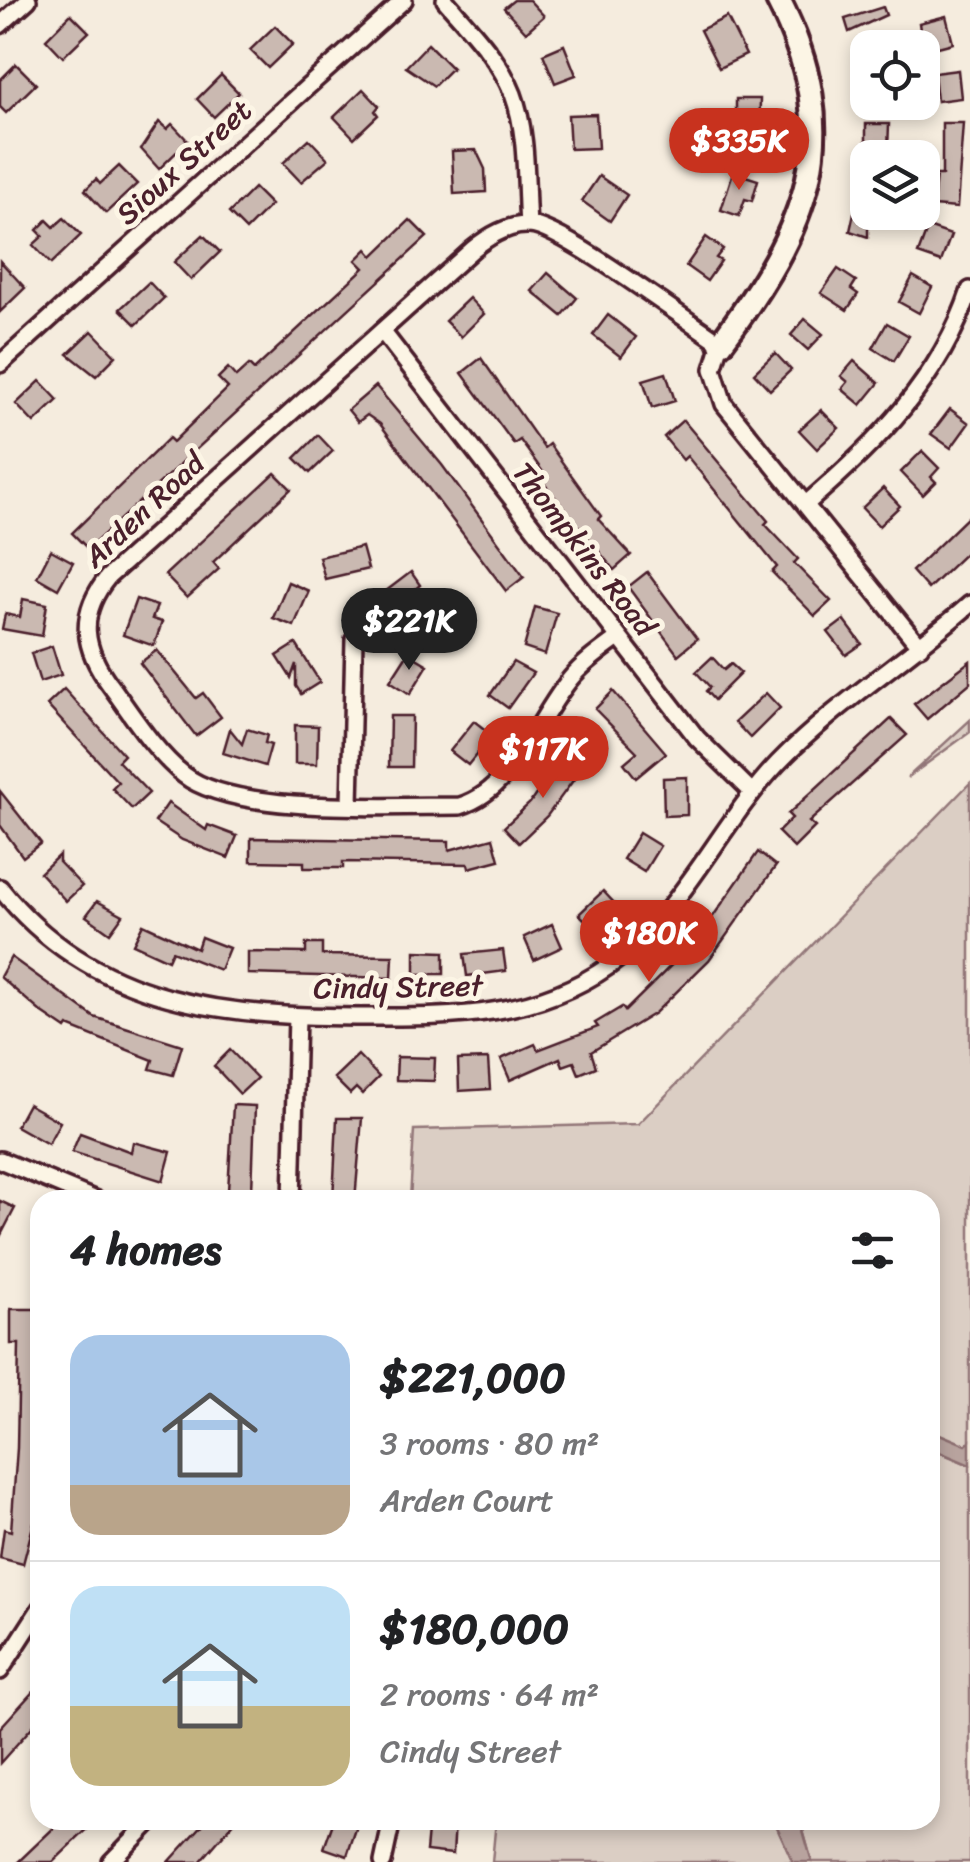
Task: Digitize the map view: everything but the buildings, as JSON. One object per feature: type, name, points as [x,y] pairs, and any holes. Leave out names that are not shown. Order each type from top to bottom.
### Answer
[{"type":"street","points":[[0,25],[28,0]]},
{"type":"street","name":"Sioux Street","points":[[0,364],[404,0]]},
{"type":"street","points":[[445,0],[501,69],[513,95],[521,124],[528,224],[551,230],[576,245],[720,343]]},
{"type":"street","points":[[778,0],[807,71],[812,100],[812,159],[788,242],[720,343],[713,368],[724,404],[920,646]]},
{"type":"street","name":"Arden Road","points":[[528,224],[491,234],[108,578],[89,605],[85,628],[96,665],[184,776],[246,802],[350,804],[460,806],[486,795],[574,673],[618,638]]},
{"type":"street","points":[[806,504],[860,458],[912,399],[970,290]]},
{"type":"street","name":"Thompkins Road","points":[[382,331],[696,738],[752,792]]},
{"type":"street","name":"Cindy Street","points":[[0,888],[62,946],[128,983],[206,1009],[297,1017],[479,1016],[572,988],[644,938],[752,792],[813,731],[970,604]]},
{"type":"street","points":[[350,804],[354,640]]},
{"type":"street","points":[[292,1190],[297,1017]]},
{"type":"street","points":[[0,1160],[72,1190]]},
{"type":"street","points":[[0,1671],[30,1624]]},
{"type":"street","points":[[111,1862],[142,1830]]},
{"type":"street","points":[[382,1862],[390,1830]]},
{"type":"shaded area","points":[[970,720],[970,732],[907,778]]},
{"type":"shaded area","points":[[970,783],[970,1441],[966,1446],[940,1434],[940,1190],[411,1190],[414,1130],[638,1124]]},
{"type":"shaded area","points":[[940,1434],[966,1445],[970,1441],[970,1465],[940,1452]]},
{"type":"shaded area","points":[[940,1452],[970,1465],[970,1862],[812,1862],[803,1830],[940,1830]]},
{"type":"shaded area","points":[[495,1830],[779,1830],[793,1862],[492,1862]]},
{"type":"shaded area","points":[[779,1830],[803,1830],[812,1862],[793,1862]]}]
